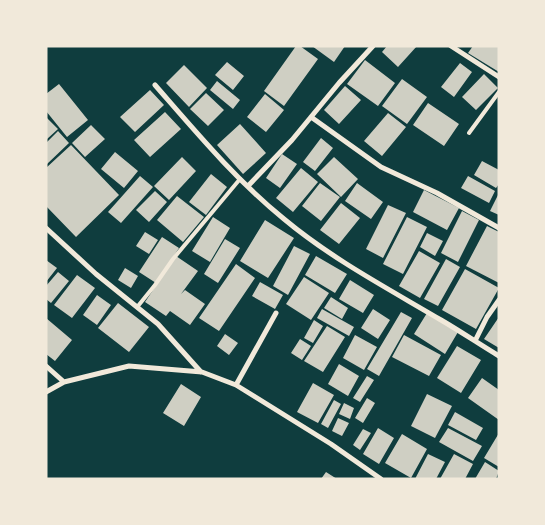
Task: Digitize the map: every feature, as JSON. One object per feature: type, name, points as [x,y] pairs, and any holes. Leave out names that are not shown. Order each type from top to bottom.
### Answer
[{"type":"street","points":[[248,186],[292,140],[339,83],[373,46]]},
{"type":"street","points":[[451,46],[499,77]]},
{"type":"street","points":[[154,85],[218,157],[284,219],[319,246],[365,276],[499,356]]},
{"type":"street","points":[[311,117],[381,167],[437,193],[499,228]]},
{"type":"street","points":[[46,228],[96,274],[158,324],[202,372]]},
{"type":"street","points":[[475,341],[487,316],[499,300]]},
{"type":"street","points":[[236,385],[276,313]]},
{"type":"street","points":[[46,366],[64,382]]},
{"type":"street","points":[[46,392],[64,382],[129,366],[202,372],[236,385],[331,444],[381,479]]},
{"type":"lane","points":[[469,133],[499,92]]},
{"type":"lane","points":[[138,306],[173,259],[240,179]]},
{"type":"building","points":[[296,46],[300,46],[318,59],[284,106],[264,91]]},
{"type":"building","points":[[312,46],[345,46],[334,62]]},
{"type":"building","points":[[387,46],[417,46],[398,67],[382,52]]},
{"type":"building","points":[[473,46],[499,46],[499,72],[468,53]]},
{"type":"building","points":[[365,60],[395,83],[378,106],[347,84]]},
{"type":"building","points":[[227,62],[244,76],[233,90],[215,75]]},
{"type":"building","points":[[460,63],[472,72],[454,97],[441,87]]},
{"type":"building","points":[[184,65],[207,88],[189,107],[166,83]]},
{"type":"building","points":[[484,74],[498,88],[476,110],[462,97]]},
{"type":"building","points":[[402,79],[427,97],[407,124],[382,106]]},
{"type":"building","points":[[217,81],[240,100],[233,109],[210,90]]},
{"type":"building","points":[[59,84],[88,120],[67,137],[46,111],[46,94]]},
{"type":"building","points":[[345,86],[361,100],[339,124],[324,110]]},
{"type":"building","points":[[150,90],[164,105],[135,132],[120,117]]},
{"type":"building","points":[[206,93],[224,110],[208,126],[190,109]]},
{"type":"building","points":[[265,94],[284,110],[266,132],[247,117]]},
{"type":"building","points":[[428,103],[459,124],[444,146],[413,125]]},
{"type":"building","points":[[165,112],[181,129],[150,157],[134,140]]},
{"type":"building","points":[[388,113],[406,127],[382,156],[364,141]]},
{"type":"building","points":[[46,117],[58,129],[46,140]]},
{"type":"building","points":[[240,124],[266,153],[243,174],[217,145]]},
{"type":"building","points":[[91,125],[105,139],[85,157],[72,143]]},
{"type":"building","points":[[58,131],[69,143],[46,165],[46,143]]},
{"type":"building","points":[[321,138],[333,148],[315,171],[303,162]]},
{"type":"building","points":[[71,145],[119,195],[76,237],[46,206],[46,168]]},
{"type":"building","points":[[115,152],[138,171],[124,188],[101,169]]},
{"type":"building","points":[[282,154],[297,164],[280,188],[266,178]]},
{"type":"building","points":[[182,157],[196,171],[169,200],[154,186]]},
{"type":"building","points":[[334,157],[358,179],[341,197],[317,174]]},
{"type":"building","points":[[482,161],[499,170],[499,184],[496,188],[474,175]]},
{"type":"building","points":[[301,168],[318,182],[293,212],[276,198]]},
{"type":"building","points":[[211,174],[227,187],[206,215],[189,202]]},
{"type":"building","points":[[140,176],[153,187],[121,223],[108,212]]},
{"type":"building","points":[[468,176],[495,191],[489,203],[461,188]]},
{"type":"building","points":[[320,183],[340,197],[321,221],[302,206]]},
{"type":"building","points":[[357,183],[383,202],[371,219],[345,201]]},
{"type":"building","points":[[424,190],[459,208],[447,230],[413,212]]},
{"type":"building","points":[[155,191],[167,202],[149,222],[136,210]]},
{"type":"building","points":[[499,193],[499,215],[490,211]]},
{"type":"building","points":[[177,196],[204,217],[183,242],[157,220]]},
{"type":"building","points":[[341,203],[360,218],[339,244],[320,230]]},
{"type":"building","points":[[388,205],[406,213],[383,258],[366,249]]},
{"type":"building","points":[[462,211],[479,220],[458,262],[441,253]]},
{"type":"building","points":[[213,217],[230,228],[210,262],[192,251]]},
{"type":"building","points":[[407,217],[427,227],[403,274],[383,264]]},
{"type":"building","points":[[265,220],[294,238],[268,278],[240,261]]},
{"type":"building","points":[[487,226],[499,232],[499,283],[466,266]]},
{"type":"building","points":[[145,232],[158,240],[149,254],[136,246]]},
{"type":"building","points":[[427,233],[443,241],[435,256],[420,247]]},
{"type":"building","points":[[162,237],[179,248],[156,283],[139,272]]},
{"type":"building","points":[[225,239],[240,248],[218,283],[204,274]]},
{"type":"building","points":[[294,246],[310,254],[288,295],[273,286]]},
{"type":"building","points":[[419,251],[440,263],[420,298],[399,286]]},
{"type":"building","points":[[176,256],[198,271],[181,294],[185,290],[205,304],[190,325],[170,311],[166,316],[145,302]]},
{"type":"building","points":[[316,256],[347,274],[335,293],[305,275]]},
{"type":"building","points":[[446,259],[460,267],[438,306],[424,299]]},
{"type":"building","points":[[46,260],[57,268],[46,282]]},
{"type":"building","points":[[236,264],[255,278],[219,331],[199,318]]},
{"type":"building","points":[[125,268],[138,276],[131,288],[118,280]]},
{"type":"building","points":[[465,269],[499,288],[476,329],[442,310]]},
{"type":"building","points":[[58,272],[69,281],[51,303],[46,299],[46,286]]},
{"type":"building","points":[[77,275],[95,288],[72,318],[54,305]]},
{"type":"building","points":[[304,277],[329,293],[311,320],[286,304]]},
{"type":"building","points":[[350,280],[374,295],[363,313],[339,299]]},
{"type":"building","points":[[260,282],[283,295],[275,309],[252,296]]},
{"type":"building","points":[[97,295],[111,305],[97,325],[83,315]]},
{"type":"building","points":[[331,297],[348,308],[342,319],[324,308]]},
{"type":"building","points":[[118,303],[149,327],[129,352],[98,328]]},
{"type":"building","points":[[322,309],[354,327],[349,336],[317,318]]},
{"type":"building","points":[[373,309],[390,320],[378,339],[361,328]]},
{"type":"building","points":[[401,312],[412,318],[379,376],[367,369]]},
{"type":"building","points":[[427,313],[458,332],[445,354],[414,334]]},
{"type":"building","points":[[499,317],[499,348],[484,339]]},
{"type":"building","points":[[46,318],[72,340],[55,361],[46,354]]},
{"type":"building","points":[[314,320],[323,326],[313,343],[304,338]]},
{"type":"building","points":[[327,326],[345,337],[323,372],[304,361]]},
{"type":"building","points":[[225,334],[238,343],[229,355],[217,346]]},
{"type":"building","points":[[355,335],[377,347],[364,370],[343,358]]},
{"type":"building","points":[[404,335],[441,355],[429,376],[392,357]]},
{"type":"building","points":[[300,339],[311,346],[302,360],[291,353]]},
{"type":"building","points":[[457,346],[481,360],[461,393],[437,378]]},
{"type":"building","points":[[339,364],[359,376],[348,396],[328,384]]},
{"type":"building","points":[[367,376],[374,380],[360,402],[353,398]]},
{"type":"building","points":[[482,378],[499,390],[499,420],[468,398]]},
{"type":"building","points":[[313,383],[334,395],[318,423],[297,412]]},
{"type":"building","points":[[181,384],[201,397],[184,426],[163,413]]},
{"type":"building","points":[[427,394],[452,406],[435,438],[411,426]]},
{"type":"building","points":[[367,398],[375,403],[363,423],[355,418]]},
{"type":"building","points":[[334,400],[341,404],[328,428],[321,424]]},
{"type":"building","points":[[344,403],[354,408],[350,419],[339,414]]},
{"type":"building","points":[[455,412],[483,428],[476,440],[448,425]]},
{"type":"building","points":[[338,418],[349,423],[342,436],[332,431]]},
{"type":"building","points":[[378,428],[394,438],[379,464],[363,454]]},
{"type":"building","points":[[448,428],[482,446],[473,461],[439,442]]},
{"type":"building","points":[[363,429],[371,433],[360,450],[353,445]]},
{"type":"building","points":[[499,433],[499,467],[484,458]]},
{"type":"building","points":[[402,434],[427,449],[411,478],[385,463]]},
{"type":"building","points":[[428,454],[445,462],[436,479],[415,479]]},
{"type":"building","points":[[454,454],[473,464],[465,479],[440,479]]},
{"type":"building","points":[[485,462],[499,471],[496,479],[475,479]]},
{"type":"building","points":[[326,472],[337,479],[321,479]]}]
